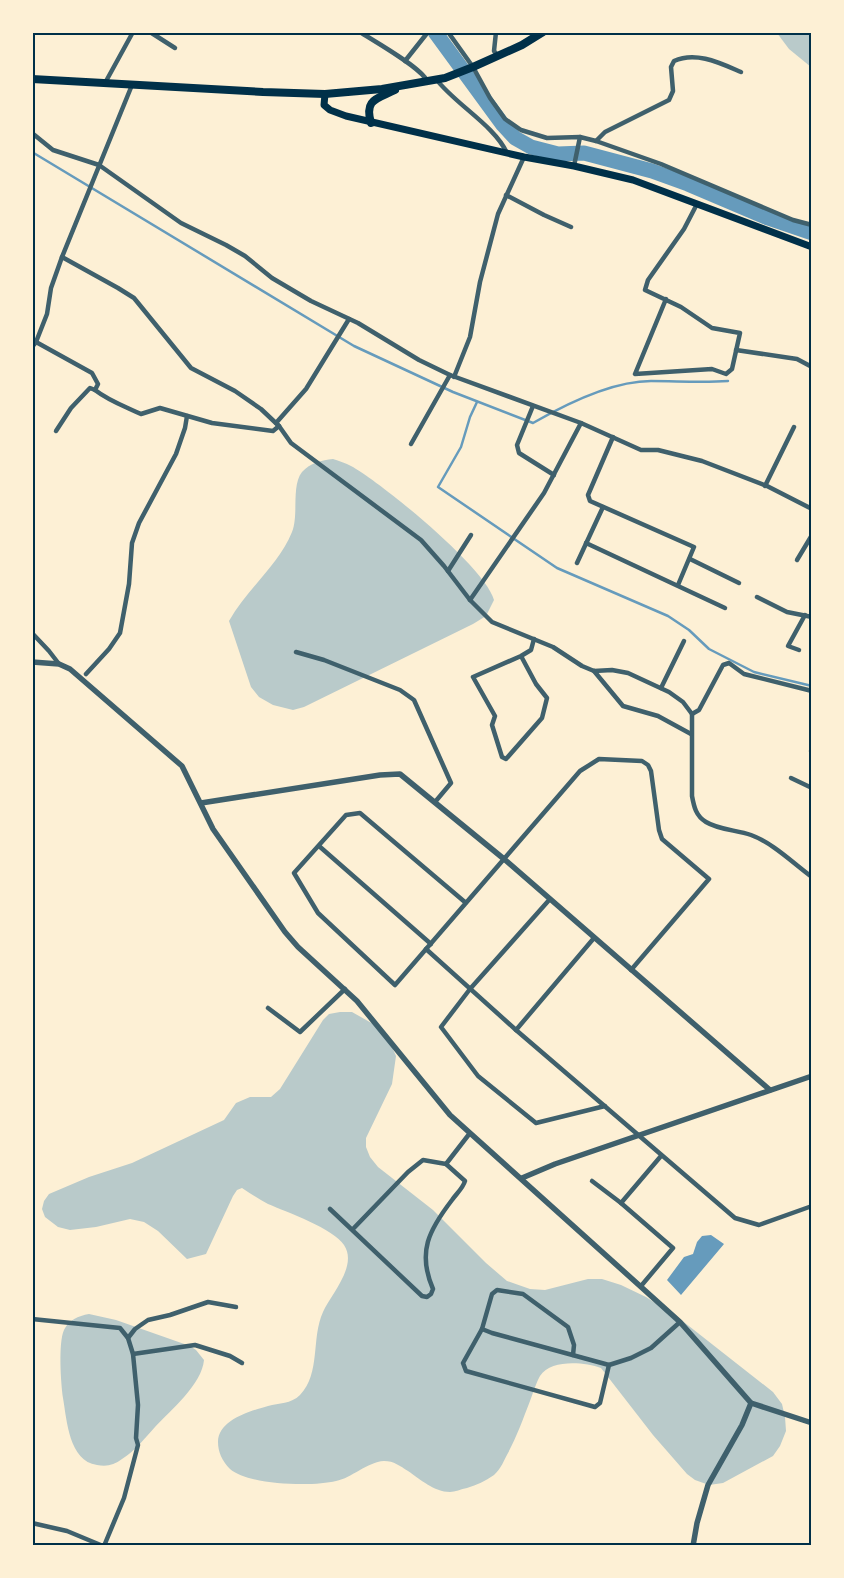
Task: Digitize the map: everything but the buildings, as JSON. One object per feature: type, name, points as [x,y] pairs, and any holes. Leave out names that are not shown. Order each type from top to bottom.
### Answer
[{"type":"highway","points":[[32,78],[132,85],[325,94],[401,87],[446,78],[522,45],[543,32]]},
{"type":"highway","points":[[372,123],[368,112],[374,99],[401,87]]},
{"type":"main road","points":[[325,94],[324,105],[330,110],[372,123],[524,157],[574,163],[633,180],[812,247]]},
{"type":"street","points":[[105,83],[133,32]]},
{"type":"street","points":[[150,32],[175,48]]},
{"type":"street","points":[[360,32],[423,74],[427,81]]},
{"type":"street","points":[[448,32],[473,67],[490,98],[505,119],[512,124],[533,135],[547,138],[596,141],[662,164],[793,220],[812,225]]},
{"type":"street","points":[[496,32],[494,51],[498,56]]},
{"type":"street","points":[[404,61],[426,35]]},
{"type":"street","points":[[596,141],[605,132],[668,100],[673,91],[671,67],[674,61],[690,57],[704,58],[741,72]]},
{"type":"street","points":[[436,80],[446,92],[503,144],[507,153]]},
{"type":"street","points":[[95,390],[98,384],[92,373],[34,344],[47,314],[51,288],[62,257],[132,85]]},
{"type":"street","points":[[32,133],[53,150],[99,165],[181,223],[226,244],[245,256],[272,278],[311,301],[349,319],[419,360],[452,376],[581,423],[641,450],[658,450],[702,461],[764,486],[812,509]]},
{"type":"street","points":[[574,163],[579,139]]},
{"type":"street","points":[[411,444],[452,376],[470,337],[480,282],[498,214],[524,157]]},
{"type":"street","points":[[506,196],[571,227]]},
{"type":"street","points":[[666,299],[635,374],[712,369],[726,374],[732,369],[740,334],[712,328],[681,307],[666,299],[645,290],[648,280],[684,229],[697,204]]},
{"type":"street","points":[[62,257],[134,298],[191,368],[235,392],[261,409],[291,443],[421,540],[470,600],[492,622],[553,647],[582,666],[594,671],[612,670],[628,673],[661,688],[683,702],[692,714],[692,796],[694,807],[699,816],[707,822],[751,835],[766,843],[812,877]]},
{"type":"street","points":[[56,430],[71,408],[90,388],[109,401],[141,414],[160,408],[212,423],[273,431],[306,389],[349,319]]},
{"type":"street","points":[[736,350],[797,359],[812,367]]},
{"type":"street","points":[[533,406],[517,445],[519,453],[554,475]]},
{"type":"street","points":[[86,674],[109,649],[120,633],[129,584],[132,543],[139,523],[176,454],[188,416]]},
{"type":"street","points":[[470,600],[544,493],[581,423]]},
{"type":"street","points":[[764,486],[794,427]]},
{"type":"street","points":[[613,437],[588,495],[590,501],[694,547],[678,585]]},
{"type":"street","points":[[577,563],[603,507]]},
{"type":"street","points":[[798,560],[812,535]]},
{"type":"street","points":[[448,571],[472,536]]},
{"type":"street","points":[[586,543],[725,608]]},
{"type":"street","points":[[690,559],[739,583]]},
{"type":"street","points":[[757,597],[787,612],[812,617]]},
{"type":"street","points":[[799,650],[788,646],[805,615]]},
{"type":"street","points":[[32,633],[58,664]]},
{"type":"street","points":[[521,656],[536,684],[547,698],[542,718],[506,760],[502,757],[492,725],[495,716],[473,677],[531,650],[534,639]]},
{"type":"street","points":[[661,688],[684,641]]},
{"type":"street","points":[[296,652],[324,660],[400,690],[414,700],[451,783],[435,802]]},
{"type":"street","points":[[32,662],[58,664],[70,669],[182,766],[213,829],[285,932],[298,947],[345,989],[450,1115],[680,1322],[751,1403],[812,1422]]},
{"type":"street","points":[[692,714],[699,710],[723,665],[729,663],[744,674],[812,691]]},
{"type":"street","points":[[594,671],[623,706],[658,716],[691,734]]},
{"type":"street","points":[[466,904],[360,813],[346,815],[294,873],[318,913],[395,985],[466,904],[580,771],[599,759],[642,761],[652,771],[659,830],[662,839],[709,880],[632,970]]},
{"type":"street","points":[[201,803],[380,775],[400,774],[504,859],[770,1090]]},
{"type":"street","points":[[791,778],[812,788]]},
{"type":"street","points":[[319,846],[431,944]]},
{"type":"street","points":[[550,899],[470,989],[441,1027],[478,1076],[536,1123],[605,1106]]},
{"type":"street","points":[[516,1030],[594,938]]},
{"type":"street","points":[[426,949],[516,1030],[735,1218],[759,1225],[812,1206]]},
{"type":"street","points":[[268,1008],[300,1032],[345,989]]},
{"type":"street","points":[[522,1178],[554,1164],[638,1134],[812,1076]]},
{"type":"street","points":[[446,1164],[470,1133]]},
{"type":"street","points":[[620,1203],[661,1156]]},
{"type":"street","points":[[330,1209],[352,1230],[422,1296],[427,1297],[433,1289],[427,1275],[425,1248],[431,1233],[464,1186],[465,1180],[446,1164],[424,1160],[408,1172],[352,1230]]},
{"type":"street","points":[[592,1181],[673,1248],[641,1286]]},
{"type":"street","points":[[573,1355],[574,1345],[568,1327],[523,1294],[497,1290],[492,1294],[482,1329],[463,1363],[466,1371],[595,1407],[600,1403],[609,1365]]},
{"type":"street","points":[[128,1338],[135,1329],[148,1320],[208,1302],[236,1307]]},
{"type":"street","points":[[32,1319],[120,1328],[128,1338],[133,1354],[138,1406],[136,1438],[138,1445],[124,1498],[103,1546],[67,1531],[32,1523]]},
{"type":"street","points":[[482,1329],[609,1365],[631,1358],[651,1348],[680,1322]]},
{"type":"street","points":[[133,1354],[195,1345],[230,1356],[242,1363]]},
{"type":"street","points":[[693,1546],[697,1523],[708,1485],[742,1424],[751,1403]]},
{"type":"shaded area","points":[[777,33],[811,33],[811,67],[789,49]]},
{"type":"shaded area","points":[[333,459],[349,465],[366,475],[431,527],[473,568],[487,586],[494,600],[486,616],[473,624],[304,707],[293,710],[273,705],[259,697],[251,687],[229,621],[244,598],[279,556],[292,532],[297,485],[302,472],[316,462]]},
{"type":"shaded area","points":[[352,1012],[375,1025],[391,1045],[396,1056],[392,1084],[366,1138],[366,1147],[370,1157],[378,1167],[433,1210],[486,1263],[507,1281],[530,1289],[545,1290],[588,1279],[602,1279],[621,1285],[646,1297],[680,1319],[773,1392],[782,1404],[786,1431],[780,1446],[773,1456],[723,1483],[709,1485],[695,1480],[687,1474],[653,1435],[601,1368],[586,1364],[568,1363],[552,1367],[540,1376],[517,1434],[500,1467],[491,1477],[467,1488],[454,1492],[438,1490],[400,1466],[388,1461],[372,1464],[348,1477],[336,1481],[312,1484],[265,1481],[239,1474],[230,1469],[223,1460],[219,1449],[219,1434],[223,1428],[229,1422],[244,1414],[293,1400],[307,1386],[313,1366],[319,1322],[346,1271],[348,1262],[344,1245],[339,1239],[321,1227],[268,1204],[242,1188],[237,1190],[233,1196],[206,1254],[187,1259],[158,1231],[144,1222],[130,1219],[96,1227],[70,1230],[58,1227],[45,1217],[42,1209],[44,1201],[49,1194],[89,1177],[132,1163],[224,1120],[236,1103],[250,1097],[271,1097],[280,1089],[323,1020],[329,1014]]},
{"type":"shaded area","points":[[89,1314],[116,1320],[190,1346],[204,1360],[198,1378],[177,1405],[127,1456],[107,1466],[88,1462],[80,1456],[75,1448],[68,1428],[62,1392],[61,1354],[64,1330],[74,1319]]},
{"type":"water","points":[[711,1235],[724,1244],[681,1295],[667,1280],[684,1257],[693,1254],[697,1242],[702,1236]]},
{"type":"waterway","points":[[435,32],[503,125],[515,138],[531,147],[558,154],[584,153],[652,171],[768,218],[812,233]]},
{"type":"waterway","points":[[32,152],[354,346],[453,392],[533,423],[575,401],[621,385],[651,381],[728,381]]},
{"type":"waterway","points":[[477,402],[470,417],[461,447],[438,487],[557,568],[668,616],[689,630],[709,649],[754,672],[812,686]]}]
